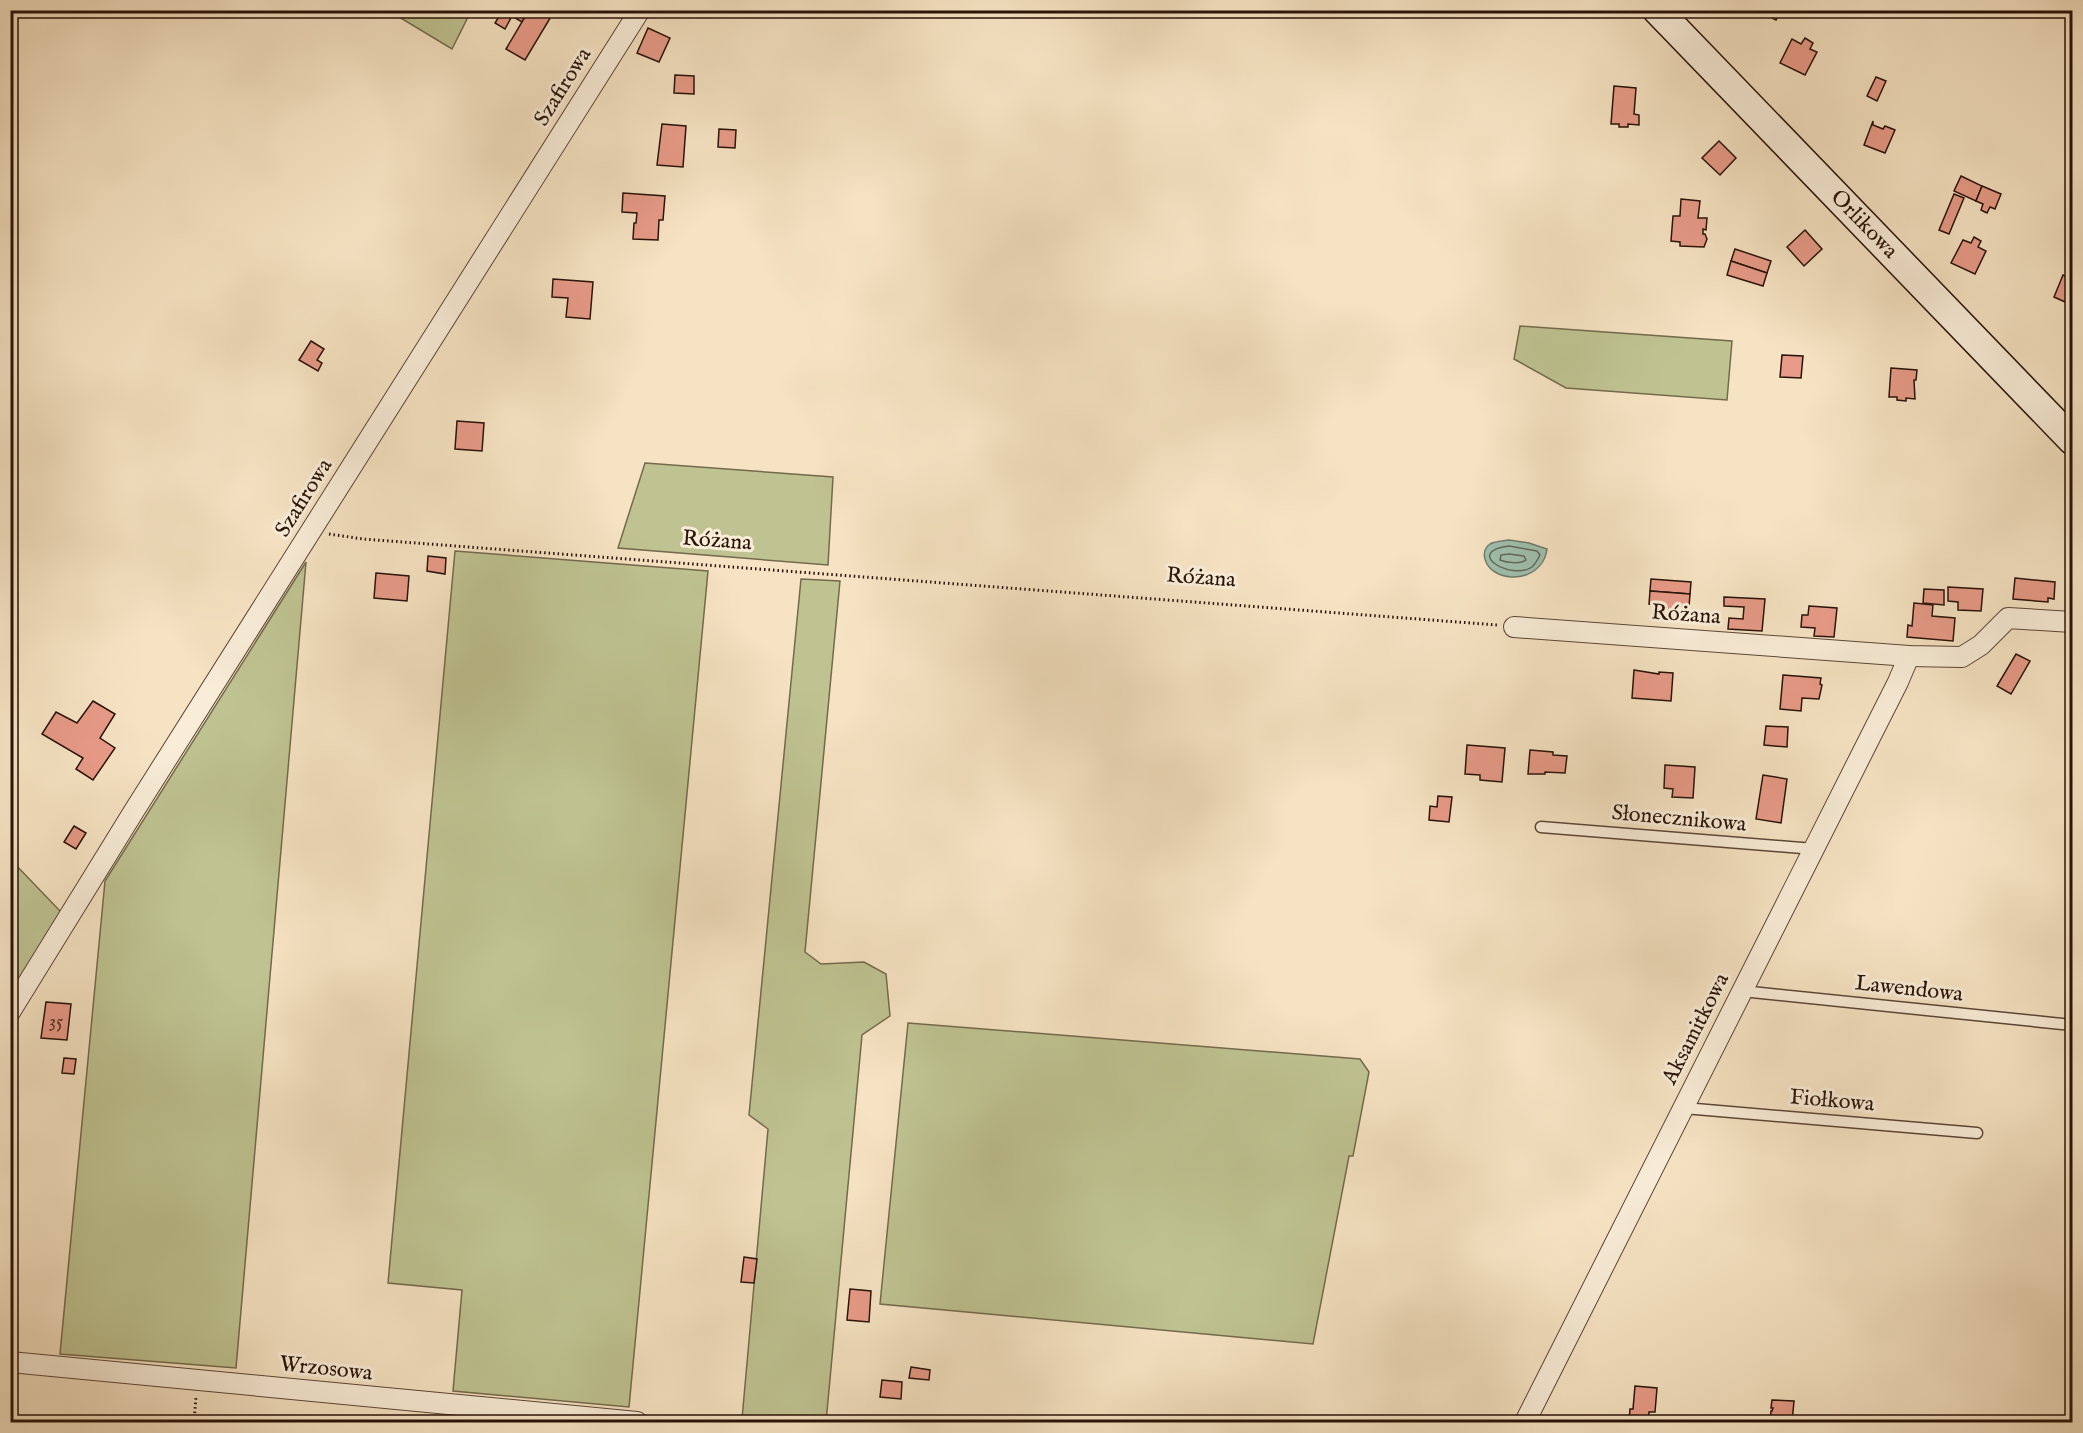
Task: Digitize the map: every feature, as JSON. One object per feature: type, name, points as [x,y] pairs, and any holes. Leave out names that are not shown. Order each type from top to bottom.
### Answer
[{"type":"street","name":"Szafirowa","points":[[10,1012],[134,811],[640,10]]},
{"type":"street","name":"Orlikowa","points":[[1657,10],[2073,440]]},
{"type":"street","name":"Różana","points":[[1514,627],[1909,656],[1962,657],[1981,645],[2008,618],[2073,622]]},
{"type":"street","name":"Aksamitkowa","points":[[1525,1422],[1898,682],[1909,656]]},
{"type":"street","name":"Wrzosowa","points":[[10,1362],[637,1422]]},
{"type":"lane","name":"Słonecznikowa","points":[[1541,827],[1814,849]]},
{"type":"lane","name":"Lawendowa","points":[[1742,992],[2073,1025]]},
{"type":"lane","name":"Fiołkowa","points":[[1684,1108],[1977,1132]]},
{"type":"path","name":"Różana","points":[[313,529],[333,536],[363,539],[1514,627]]},
{"type":"path","points":[[194,1422],[197,1380]]},
{"type":"shaded area","points":[[389,11],[471,11],[452,49]]},
{"type":"shaded area","points":[[1520,326],[1732,341],[1727,400],[1566,388],[1514,359]]},
{"type":"shaded area","points":[[645,463],[833,477],[828,565],[618,548]]},
{"type":"shaded area","points":[[455,551],[708,571],[629,1407],[453,1391],[462,1290],[388,1283]]},
{"type":"shaded area","points":[[306,562],[236,1368],[60,1354],[105,881]]},
{"type":"shaded area","points":[[801,579],[840,581],[805,952],[821,964],[864,962],[886,974],[890,1016],[862,1035],[826,1422],[742,1419],[768,1129],[749,1115]]},
{"type":"shaded area","points":[[11,860],[62,913],[11,995]]},
{"type":"shaded area","points":[[908,1023],[1360,1059],[1369,1072],[1353,1156],[1349,1156],[1313,1344],[880,1304]]},
{"type":"water","points":[[1509,540],[1547,549],[1545,558],[1535,570],[1519,577],[1495,572],[1485,559],[1485,551],[1494,542]]},
{"type":"building","points":[[503,10],[518,10],[526,16],[522,22],[512,16],[505,29],[495,23]]},
{"type":"building","points":[[529,10],[555,10],[525,60],[506,49]]},
{"type":"building","points":[[1766,10],[1781,10],[1776,20],[1764,14]]},
{"type":"building","points":[[648,28],[670,38],[659,62],[637,53]]},
{"type":"building","points":[[1805,38],[1813,43],[1810,49],[1817,52],[1805,75],[1780,63],[1792,39],[1801,44]]},
{"type":"building","points":[[675,75],[694,76],[694,94],[674,93]]},
{"type":"building","points":[[1876,77],[1886,81],[1877,101],[1867,96]]},
{"type":"building","points":[[1614,86],[1636,88],[1634,114],[1639,115],[1639,125],[1628,124],[1628,127],[1619,127],[1619,124],[1611,124]]},
{"type":"building","points":[[1873,121],[1873,125],[1895,130],[1885,153],[1864,145]]},
{"type":"building","points":[[662,124],[686,126],[683,167],[657,165]]},
{"type":"building","points":[[719,129],[736,130],[735,148],[718,147]]},
{"type":"building","points":[[1719,141],[1736,158],[1720,175],[1702,158]]},
{"type":"building","points":[[1961,176],[1982,186],[1976,201],[1954,191]]},
{"type":"building","points":[[1982,186],[2001,194],[1995,209],[1990,207],[1987,213],[1981,210],[1983,204],[1976,201]]},
{"type":"building","points":[[623,193],[665,196],[663,220],[659,220],[658,240],[633,239],[637,213],[622,212]]},
{"type":"building","points":[[1954,194],[1964,198],[1949,234],[1939,230]]},
{"type":"building","points":[[1681,199],[1700,201],[1698,218],[1707,218],[1706,230],[1703,229],[1703,234],[1707,239],[1704,247],[1680,246],[1680,242],[1671,241],[1673,216],[1680,216]]},
{"type":"building","points":[[1805,230],[1822,249],[1804,266],[1787,247]]},
{"type":"building","points":[[1974,237],[1981,241],[1978,247],[1986,251],[1975,274],[1951,263],[1963,240],[1971,243]]},
{"type":"building","points":[[1735,249],[1771,261],[1767,273],[1731,261]]},
{"type":"building","points":[[1731,261],[1767,273],[1763,286],[1727,275]]},
{"type":"building","points":[[2063,275],[2072,279],[2072,305],[2054,297]]},
{"type":"building","points":[[553,279],[593,282],[590,319],[566,317],[568,298],[552,297]]},
{"type":"building","points":[[311,341],[324,349],[317,360],[322,363],[318,371],[299,360]]},
{"type":"building","points":[[1782,355],[1803,356],[1801,378],[1780,377]]},
{"type":"building","points":[[1891,368],[1917,370],[1916,380],[1914,380],[1915,399],[1906,398],[1906,401],[1897,400],[1897,397],[1889,397]]},
{"type":"building","points":[[457,421],[484,423],[482,451],[455,449]]},
{"type":"building","points":[[2068,552],[2072,552],[2072,568],[2067,568]]},
{"type":"building","points":[[428,556],[446,558],[445,574],[427,571]]},
{"type":"building","points":[[376,573],[409,576],[407,601],[374,598]]},
{"type":"building","points":[[2069,577],[2072,578],[2072,605],[2066,604]]},
{"type":"building","points":[[2015,578],[2055,582],[2054,599],[2048,598],[2048,602],[2013,599]]},
{"type":"building","points":[[1651,579],[1691,582],[1690,594],[1650,591]]},
{"type":"building","points":[[1948,587],[1983,589],[1981,611],[1958,610],[1958,602],[1948,601]]},
{"type":"building","points":[[1924,589],[1944,590],[1944,605],[1923,603]]},
{"type":"building","points":[[1650,591],[1690,594],[1689,607],[1677,606],[1677,617],[1665,616],[1666,606],[1649,604]]},
{"type":"building","points":[[1724,597],[1765,599],[1762,631],[1728,629],[1729,618],[1743,619],[1744,607],[1724,606]]},
{"type":"building","points":[[1914,603],[1933,605],[1932,616],[1955,618],[1953,641],[1907,637],[1908,625],[1912,626]]},
{"type":"building","points":[[1809,606],[1837,608],[1834,637],[1814,636],[1815,628],[1801,627],[1802,615],[1808,615]]},
{"type":"building","points":[[2016,654],[2030,661],[2011,694],[1997,686]]},
{"type":"building","points":[[1634,670],[1659,674],[1659,672],[1673,673],[1671,701],[1632,698]]},
{"type":"building","points":[[1783,675],[1821,678],[1819,699],[1802,698],[1801,711],[1780,709]]},
{"type":"building","points":[[93,701],[115,714],[100,738],[115,748],[93,780],[76,769],[83,758],[42,734],[56,712],[77,723]]},
{"type":"building","points":[[1766,726],[1788,727],[1787,747],[1764,745]]},
{"type":"building","points":[[1467,745],[1505,748],[1502,782],[1480,780],[1480,775],[1465,774]]},
{"type":"building","points":[[1530,750],[1567,756],[1565,773],[1528,774]]},
{"type":"building","points":[[1665,765],[1695,767],[1693,798],[1672,797],[1673,789],[1664,788]]},
{"type":"building","points":[[1763,775],[1787,779],[1781,823],[1756,819]]},
{"type":"building","points":[[1438,796],[1452,797],[1449,822],[1429,820],[1430,806],[1437,807]]},
{"type":"building","points":[[74,826],[86,833],[76,849],[64,842]]},
{"type":"building","points":[[46,1002],[71,1004],[67,1040],[41,1038]]},
{"type":"building","points":[[64,1058],[76,1059],[74,1074],[62,1073]]},
{"type":"building","points":[[744,1257],[757,1259],[754,1283],[741,1282]]},
{"type":"building","points":[[850,1289],[871,1291],[869,1322],[847,1320]]},
{"type":"building","points":[[911,1367],[930,1370],[929,1380],[909,1378]]},
{"type":"building","points":[[882,1380],[902,1382],[901,1399],[880,1397]]},
{"type":"building","points":[[1635,1386],[1657,1388],[1655,1412],[1649,1412],[1648,1422],[1629,1420],[1630,1409],[1633,1409]]},
{"type":"building","points":[[1772,1400],[1794,1401],[1792,1422],[1770,1422]]}]
